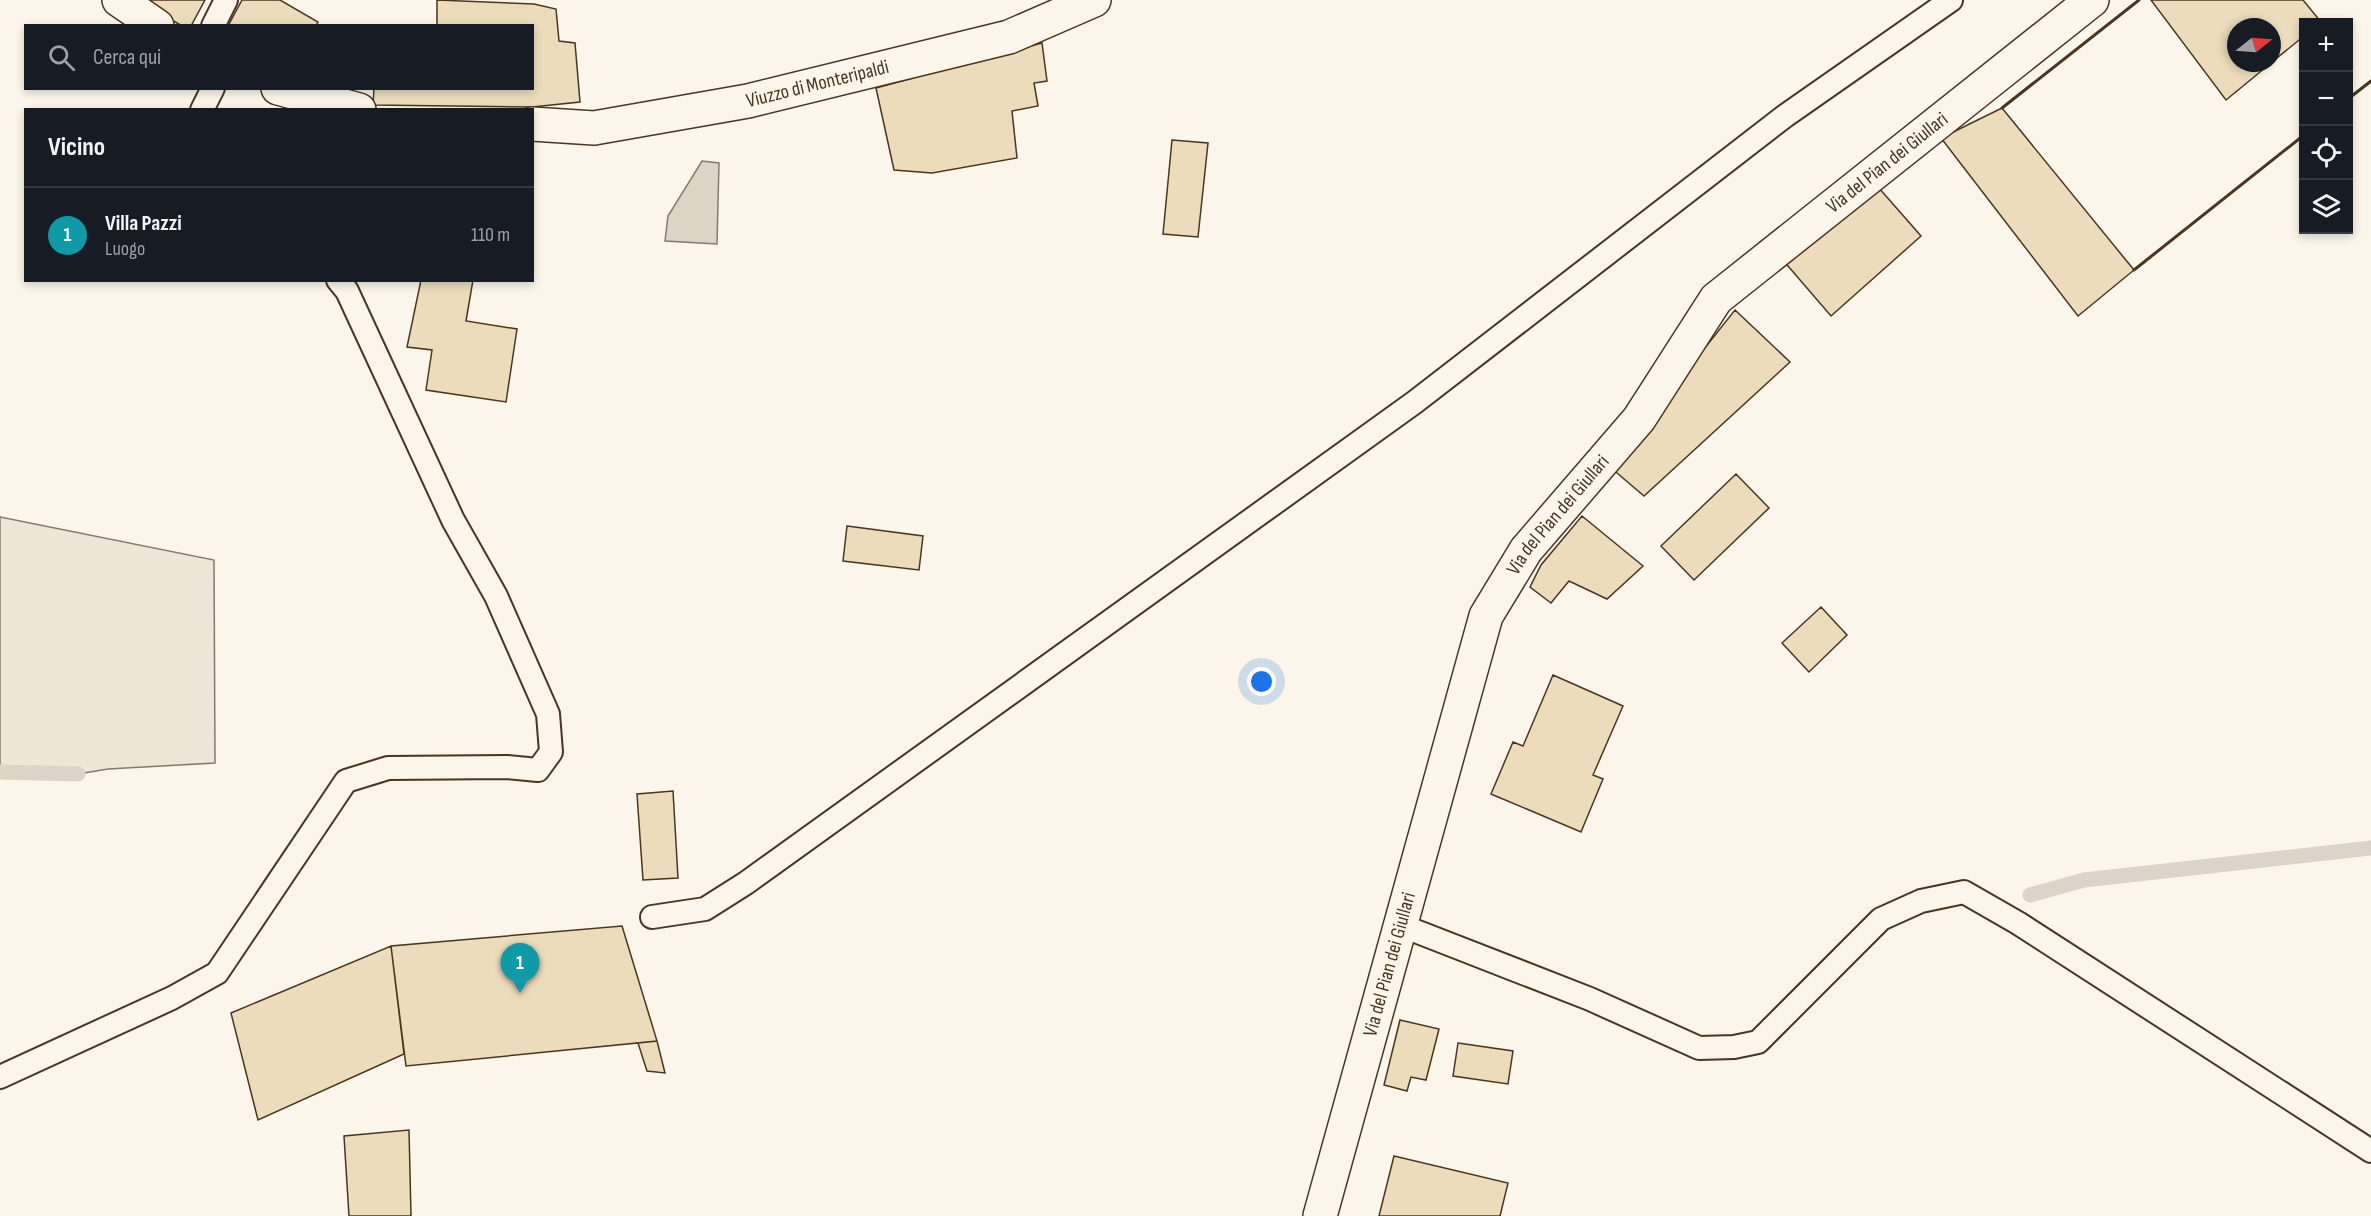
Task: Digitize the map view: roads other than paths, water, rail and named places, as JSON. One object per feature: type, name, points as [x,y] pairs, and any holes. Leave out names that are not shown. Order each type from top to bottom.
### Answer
[{"type":"street","points":[[119,0],[154,24]]},
{"type":"street","name":"Viuzzo di Monteripaldi","points":[[534,124],[594,128],[748,101],[1009,37],[1094,0]]},
{"type":"street","name":"Via del Pian dei Giullari","points":[[1320,1216],[1486,616],[1526,550],[1639,418],[1716,299],[2092,0]]},
{"type":"street","points":[[285,90],[352,108]]},
{"type":"lane","points":[[214,24],[226,0]]},
{"type":"lane","points":[[652,917],[705,909],[746,883],[1405,409],[1785,116],[1951,0]]},
{"type":"lane","points":[[203,108],[212,90]]},
{"type":"lane","points":[[0,1077],[172,998],[217,973],[346,781],[388,768],[507,767],[538,770],[551,752],[548,714],[496,596],[453,519],[346,291],[339,282]]},
{"type":"lane","points":[[1400,925],[1590,999],[1699,1048],[1734,1047],[1758,1042],[1881,919],[1921,901],[1964,892],[2018,923],[2371,1150]]},
{"type":"waterway","points":[[0,772],[78,774]]},
{"type":"waterway","points":[[2030,895],[2084,880],[2371,848]]},
{"type":"place","name":"Villa Pazzi","points":[[520,993]]}]
